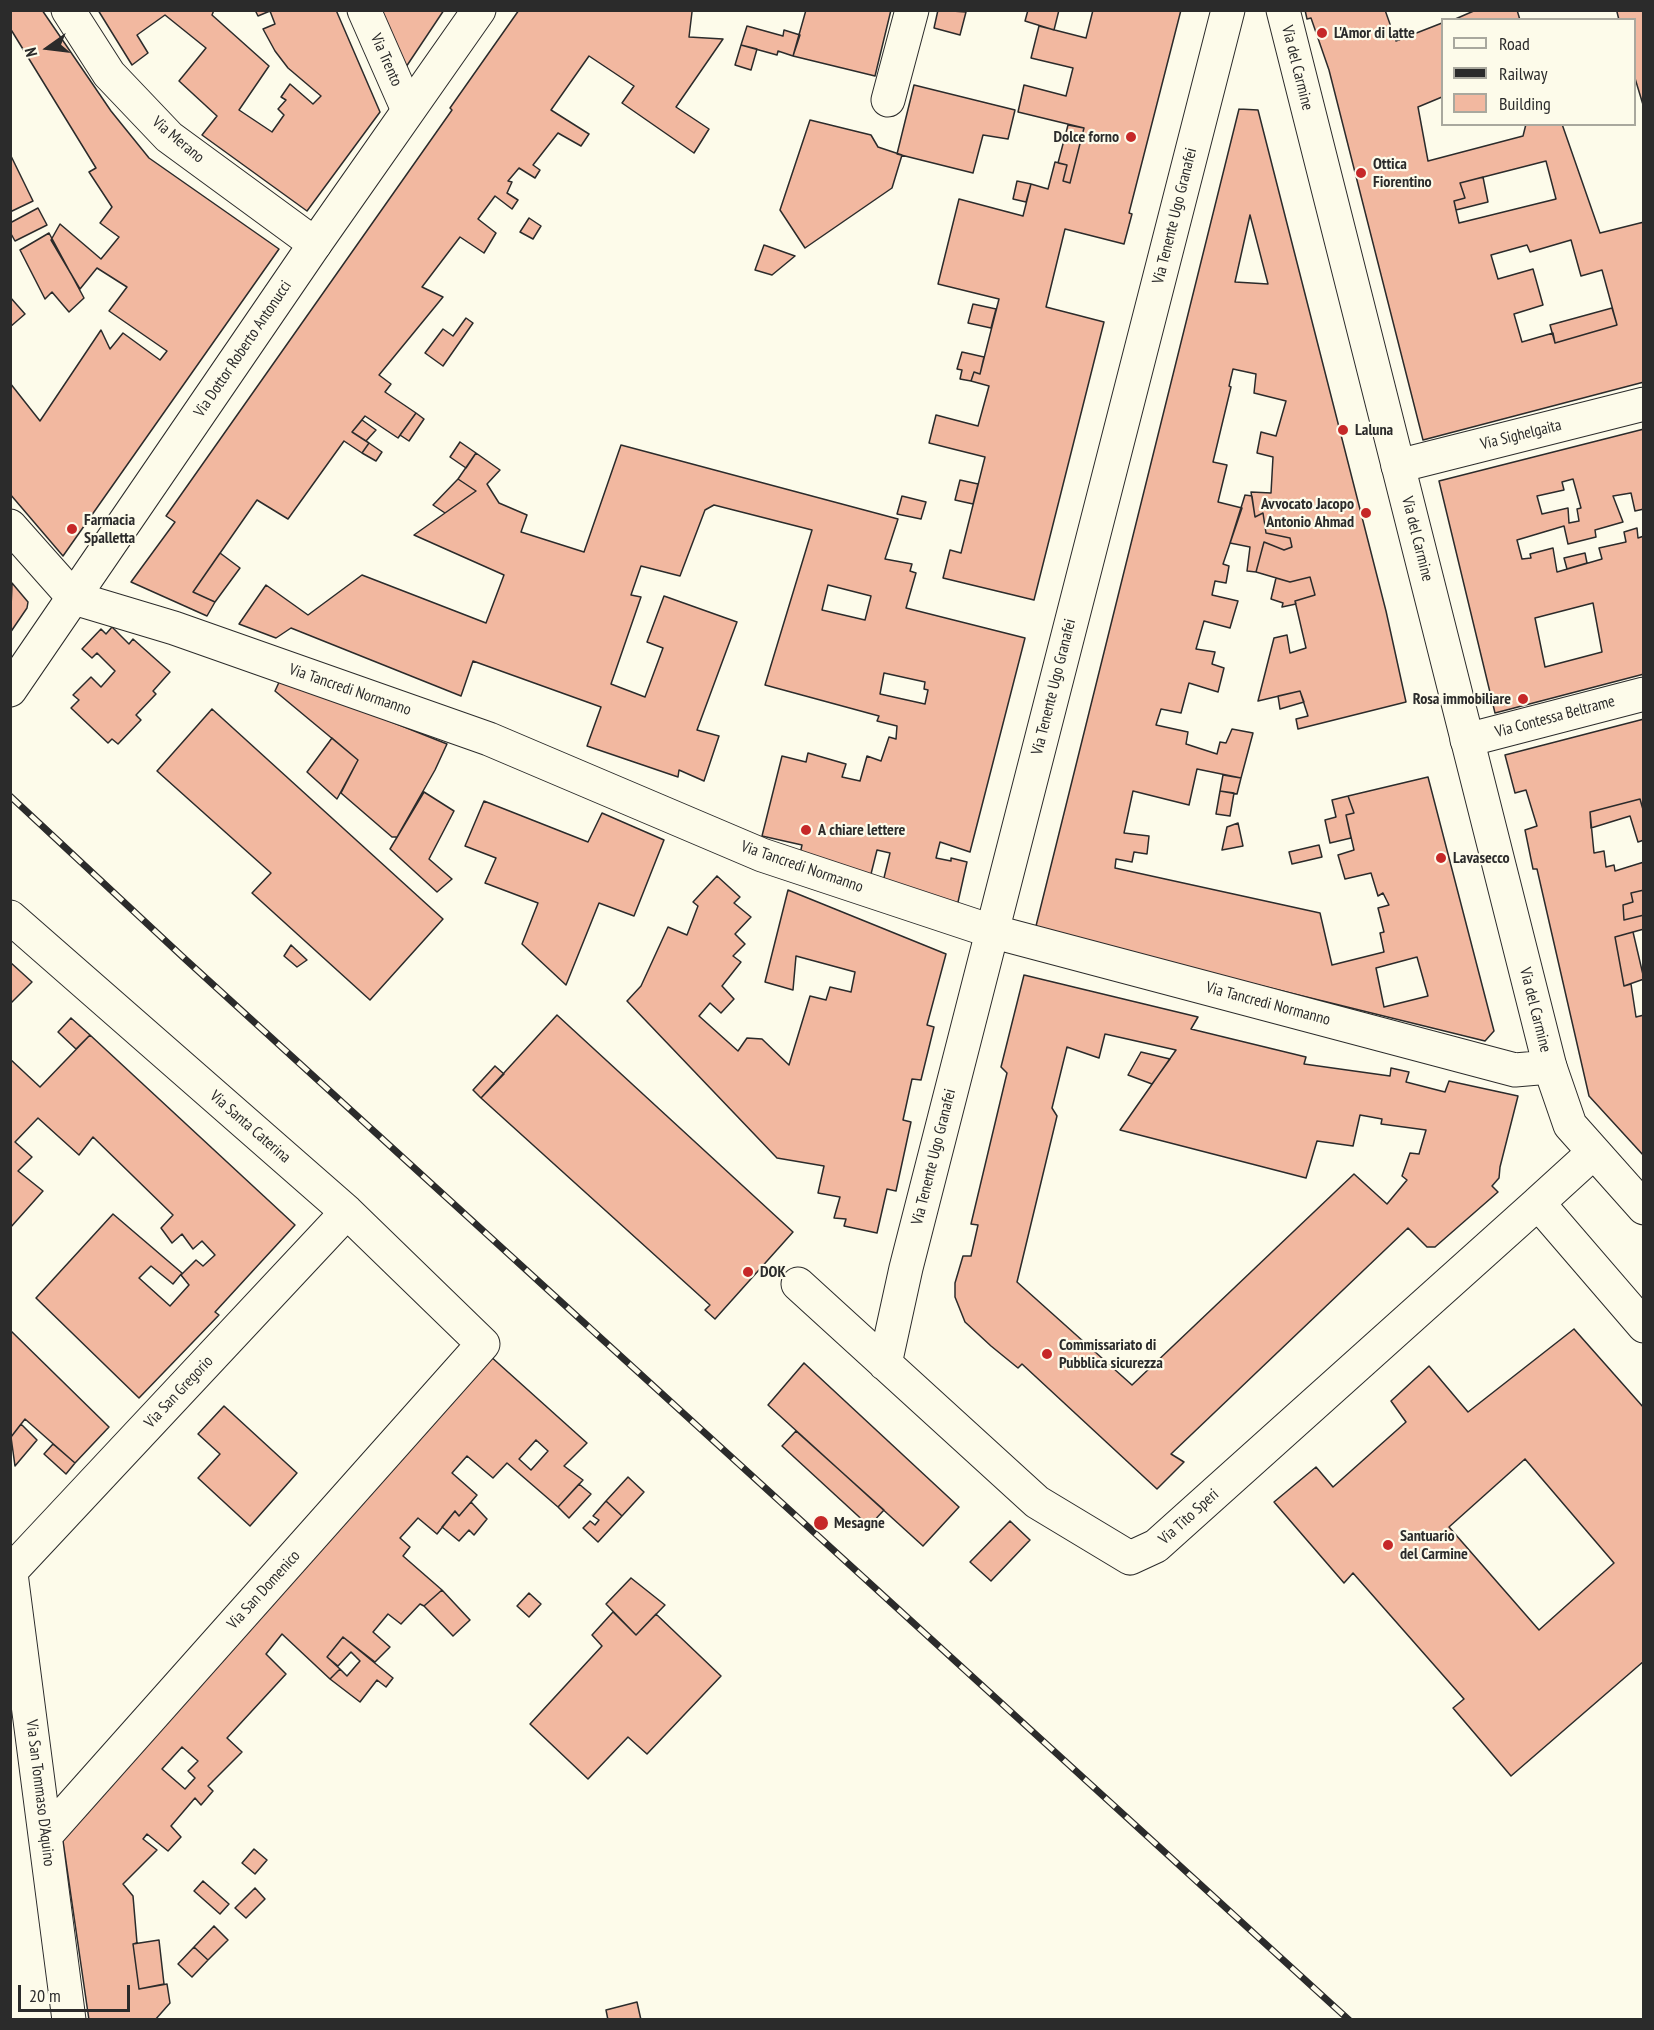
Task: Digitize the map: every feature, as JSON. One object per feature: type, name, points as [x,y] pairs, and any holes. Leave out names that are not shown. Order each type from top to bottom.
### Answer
[{"type":"street","name":"Via Merano","points":[[68,10],[109,74],[169,137],[315,244]]},
{"type":"street","name":"Via Trento","points":[[364,10],[408,110]]},
{"type":"street","name":"Via Dottor Roberto Antonucci","points":[[10,690],[315,244],[479,10]]},
{"type":"street","points":[[888,100],[912,10]]},
{"type":"street","name":"Via Tenente Ugo Granafei","points":[[885,1364],[906,1268],[991,931],[1228,10]]},
{"type":"street","name":"Via del Carmine","points":[[1283,10],[1550,1067],[1570,1125],[1644,1208]]},
{"type":"street","name":"Via Sighelgaita","points":[[1398,466],[1644,404]]},
{"type":"street","points":[[10,526],[74,598]]},
{"type":"street","name":"Via Tancredi Normanno","points":[[74,598],[174,628],[489,739],[762,855],[991,931],[1515,1070],[1550,1067]]},
{"type":"street","name":"Via Contessa Beltrame","points":[[1467,740],[1644,694]]},
{"type":"street","name":"Via Santa Caterina","points":[[10,917],[347,1212],[483,1344]]},
{"type":"street","points":[[1594,1152],[1539,1203],[1644,1326]]},
{"type":"street","name":"Via Tito Speri","points":[[798,1284],[1036,1502],[1130,1558],[1156,1546],[1539,1203]]},
{"type":"street","name":"Via San Gregorio","points":[[11,1571],[347,1212]]},
{"type":"street","name":"Via San Domenico","points":[[46,1836],[483,1344]]},
{"type":"street","name":"Via San Tommaso D'Aquino","points":[[10,1566],[69,2019]]},
{"type":"building","points":[[10,10],[42,10],[111,111],[149,158],[279,249],[63,556],[10,494],[10,383],[40,421],[101,330],[110,349],[123,333],[160,360],[167,351],[109,311],[127,287],[97,268],[80,289],[51,240],[60,224],[101,259],[119,237],[100,223],[112,207],[89,172],[96,168],[10,28]]},
{"type":"building","points":[[98,10],[214,10],[212,15],[269,66],[239,110],[272,132],[284,115],[278,109],[286,100],[281,97],[290,84],[313,104],[321,96],[288,68],[275,51],[263,29],[275,24],[270,11],[258,16],[255,10],[336,10],[380,112],[307,211],[202,135],[217,116],[179,81],[206,48],[165,15],[137,35],[148,53],[132,65]]},
{"type":"building","points":[[377,10],[444,10],[404,70]]},
{"type":"building","points":[[519,10],[689,10],[692,12],[689,37],[723,39],[676,107],[709,129],[694,153],[622,103],[634,86],[589,56],[551,110],[589,134],[581,146],[558,133],[533,165],[540,170],[535,178],[519,168],[508,181],[512,182],[507,193],[518,200],[512,209],[495,196],[478,219],[496,233],[484,253],[460,237],[422,287],[443,297],[379,375],[391,384],[385,392],[416,413],[398,438],[365,416],[352,432],[369,443],[362,453],[344,441],[288,519],[257,500],[193,592],[215,602],[207,616],[131,582],[175,522],[166,516],[452,110],[450,108]]},
{"type":"building","points":[[806,10],[891,10],[875,76],[793,56]]},
{"type":"building","points":[[938,10],[966,12],[960,35],[934,28]]},
{"type":"building","points":[[1028,10],[1059,10],[1054,30],[1025,21]]},
{"type":"building","points":[[1093,10],[1181,10],[1129,213],[1132,214],[1124,244],[1065,229],[1046,307],[1104,322],[1034,600],[943,578],[950,550],[961,553],[985,457],[929,443],[936,415],[978,426],[989,386],[971,381],[974,372],[980,374],[999,299],[938,284],[959,199],[1023,216],[1031,184],[1048,189],[1055,162],[1067,165],[1063,181],[1070,183],[1084,128],[1018,112],[1024,85],[1066,96],[1073,68],[1031,58],[1039,26],[1086,38]]},
{"type":"building","points":[[1305,10],[1385,10],[1396,41],[1441,23],[1441,97],[1418,107],[1428,161],[1523,136],[1526,126],[1563,126],[1600,233],[1644,222],[1644,382],[1423,440],[1329,70],[1311,18],[1307,19]],"holes":[[[1546,161],[1556,199],[1459,223],[1454,201],[1465,198],[1460,183]],[[1571,240],[1581,276],[1602,270],[1617,325],[1555,343],[1553,333],[1522,342],[1514,314],[1543,305],[1533,269],[1498,279],[1491,255],[1527,245],[1530,252]]]},
{"type":"building","points":[[1476,10],[1517,10],[1519,18],[1458,18]]},
{"type":"building","points":[[1644,10],[1644,108],[1636,82],[1636,18],[1618,18],[1617,12]]},
{"type":"building","points":[[747,26],[783,36],[784,30],[800,35],[793,56],[778,51],[777,55],[741,45]]},
{"type":"building","points":[[741,45],[757,49],[751,70],[735,65]]},
{"type":"building","points":[[914,85],[1015,110],[1008,139],[983,135],[973,173],[897,154]]},
{"type":"building","points":[[1239,109],[1258,110],[1386,611],[1406,702],[1298,729],[1296,719],[1308,716],[1300,691],[1258,701],[1274,638],[1287,635],[1290,653],[1306,648],[1295,601],[1315,595],[1310,577],[1290,582],[1256,572],[1264,542],[1284,550],[1292,547],[1290,538],[1266,533],[1263,513],[1255,517],[1251,492],[1271,493],[1273,457],[1257,453],[1261,432],[1276,436],[1286,401],[1254,393],[1256,374],[1233,369],[1229,386],[1231,387],[1213,462],[1227,465],[1218,502],[1242,508],[1223,564],[1229,566],[1226,583],[1215,581],[1212,595],[1238,601],[1230,628],[1204,621],[1196,649],[1215,652],[1212,664],[1224,668],[1218,692],[1189,683],[1181,713],[1161,709],[1156,725],[1188,732],[1186,744],[1217,754],[1220,742],[1226,743],[1232,729],[1253,733],[1241,778],[1197,769],[1189,805],[1133,791],[1124,833],[1149,836],[1147,854],[1134,852],[1132,862],[1116,859],[1115,868],[1320,913],[1332,965],[1384,952],[1380,933],[1384,932],[1378,908],[1389,905],[1383,893],[1378,896],[1371,873],[1345,879],[1338,855],[1354,850],[1346,815],[1354,813],[1348,796],[1428,777],[1494,1031],[1485,1041],[1035,930]],"holes":[[[1250,215],[1268,284],[1235,282]],[[1417,957],[1428,996],[1384,1007],[1376,968]]]},
{"type":"building","points":[[810,120],[871,135],[878,147],[902,155],[892,188],[805,248],[780,210]]},
{"type":"building","points":[[1068,125],[1084,128],[1070,183],[1063,181],[1067,165],[1058,163]]},
{"type":"building","points":[[10,154],[33,201],[10,212]]},
{"type":"building","points":[[1483,177],[1488,202],[1456,210],[1454,201],[1465,198],[1460,183]]},
{"type":"building","points":[[1017,181],[1031,184],[1026,202],[1013,199]]},
{"type":"building","points":[[38,208],[47,225],[15,241],[10,232],[10,223]]},
{"type":"building","points":[[529,218],[541,226],[533,239],[520,232]]},
{"type":"building","points":[[49,233],[84,298],[69,312],[52,292],[45,299],[20,250]]},
{"type":"building","points":[[764,245],[795,256],[772,275],[755,270]]},
{"type":"building","points":[[10,297],[25,314],[10,327]]},
{"type":"building","points":[[973,304],[996,309],[991,328],[968,323]]},
{"type":"building","points":[[1612,308],[1617,325],[1555,343],[1550,325]]},
{"type":"building","points":[[466,318],[473,323],[443,366],[425,353],[443,329],[453,336]]},
{"type":"building","points":[[962,352],[984,357],[980,374],[974,372],[971,381],[960,379],[962,370],[957,369]]},
{"type":"building","points":[[416,413],[424,419],[409,441],[400,435]]},
{"type":"building","points":[[362,420],[376,430],[366,441],[352,432]]},
{"type":"building","points":[[1644,429],[1644,509],[1635,511],[1631,493],[1613,496],[1623,522],[1595,530],[1596,537],[1568,544],[1564,526],[1517,540],[1522,559],[1531,558],[1530,554],[1553,548],[1557,572],[1602,559],[1599,548],[1626,542],[1624,532],[1637,528],[1638,538],[1644,536],[1644,674],[1495,713],[1439,481]],"holes":[[[1573,479],[1581,508],[1577,509],[1579,521],[1569,523],[1568,508],[1542,514],[1537,496],[1564,490],[1562,482]],[[1593,603],[1602,652],[1545,667],[1535,618]]]},
{"type":"building","points":[[460,442],[476,453],[466,468],[450,457]]},
{"type":"building","points":[[369,443],[382,452],[376,461],[362,453]]},
{"type":"building","points":[[621,445],[898,519],[885,559],[912,564],[910,571],[916,573],[906,608],[1025,638],[970,852],[940,842],[936,858],[951,861],[951,858],[967,862],[956,911],[882,886],[890,853],[877,850],[869,882],[800,854],[802,845],[762,836],[782,756],[806,762],[808,753],[846,764],[842,777],[860,781],[867,756],[881,761],[889,737],[896,739],[897,726],[877,721],[879,716],[765,685],[812,530],[714,505],[705,510],[680,576],[641,566],[631,595],[641,597],[611,684],[645,697],[663,648],[647,642],[664,596],[737,622],[697,730],[719,736],[704,781],[679,770],[678,777],[587,746],[601,707],[473,661],[461,696],[291,628],[276,638],[239,624],[266,585],[308,615],[362,575],[486,623],[504,575],[414,535],[476,491],[458,479],[476,453],[500,470],[487,484],[499,503],[527,515],[521,532],[584,552]],"holes":[[[828,585],[871,596],[865,620],[822,610]],[[884,673],[925,682],[924,689],[928,690],[925,704],[880,694]]]},
{"type":"building","points":[[458,479],[476,491],[445,513],[433,505]]},
{"type":"building","points":[[960,480],[978,484],[973,504],[955,500]]},
{"type":"building","points":[[1245,495],[1252,496],[1255,517],[1263,513],[1266,533],[1290,538],[1292,547],[1284,550],[1264,542],[1256,572],[1247,571],[1250,547],[1230,543]]},
{"type":"building","points":[[902,496],[926,502],[921,519],[897,514]]},
{"type":"building","points":[[220,553],[240,568],[215,602],[193,592]]},
{"type":"building","points":[[1585,553],[1587,563],[1567,569],[1564,558]]},
{"type":"building","points":[[1310,577],[1315,595],[1295,601],[1296,604],[1282,607],[1283,603],[1271,599],[1276,578],[1290,582]]},
{"type":"building","points":[[12,583],[28,602],[27,608],[10,633]]},
{"type":"building","points":[[112,627],[129,644],[133,639],[170,672],[153,691],[156,694],[136,715],[141,720],[118,744],[112,739],[108,743],[71,708],[79,700],[73,695],[91,677],[101,687],[115,671],[97,653],[92,658],[82,649],[101,629],[106,634]]},
{"type":"building","points":[[281,678],[447,744],[397,837],[392,837],[341,793],[358,760],[275,691]]},
{"type":"building","points":[[1300,691],[1304,702],[1280,709],[1278,696]]},
{"type":"building","points":[[212,709],[443,919],[370,1000],[252,893],[271,873],[157,771]]},
{"type":"building","points":[[1644,719],[1644,813],[1640,799],[1590,812],[1594,853],[1604,851],[1606,867],[1614,865],[1615,871],[1644,862],[1644,890],[1631,893],[1633,902],[1623,905],[1624,920],[1644,915],[1644,929],[1615,937],[1624,986],[1631,984],[1636,1017],[1644,1015],[1644,1156],[1589,1096],[1537,869],[1533,869],[1525,830],[1537,826],[1526,790],[1515,793],[1505,755]]},
{"type":"building","points":[[332,738],[358,760],[337,799],[307,772]]},
{"type":"building","points":[[1223,775],[1241,778],[1237,794],[1220,791]]},
{"type":"building","points":[[1220,791],[1234,793],[1230,816],[1216,814]]},
{"type":"building","points":[[424,792],[454,811],[429,859],[452,879],[437,892],[390,849]]},
{"type":"building","points":[[1348,796],[1354,813],[1346,815],[1351,838],[1330,843],[1325,820],[1336,817],[1332,800]]},
{"type":"building","points":[[1640,799],[1644,813],[1644,840],[1638,842],[1630,816],[1591,828],[1590,812]]},
{"type":"building","points":[[484,801],[588,842],[602,813],[664,840],[634,916],[599,903],[566,985],[522,944],[538,903],[485,883],[496,858],[465,846]]},
{"type":"building","points":[[1238,823],[1243,846],[1222,850],[1227,827]]},
{"type":"building","points":[[1319,845],[1322,857],[1292,864],[1289,852]]},
{"type":"building","points":[[717,876],[740,897],[734,903],[751,917],[735,934],[745,944],[733,956],[741,962],[722,986],[734,999],[721,1013],[710,1003],[699,1016],[738,1051],[747,1038],[762,1039],[789,1065],[810,996],[826,1000],[830,987],[851,992],[855,972],[796,956],[793,990],[765,982],[788,890],[946,954],[927,1025],[934,1027],[921,1080],[912,1079],[903,1120],[911,1122],[896,1191],[887,1189],[877,1233],[844,1226],[846,1219],[834,1218],[840,1197],[818,1193],[824,1166],[777,1158],[627,1001],[641,986],[668,927],[687,935],[698,906],[693,902]]},
{"type":"building","points":[[1644,890],[1644,915],[1624,920],[1623,905],[1633,902],[1631,893]]},
{"type":"building","points":[[1633,932],[1644,979],[1624,986],[1615,937]]},
{"type":"building","points":[[291,945],[307,960],[297,967],[284,956]]},
{"type":"building","points":[[10,962],[32,982],[10,1004]]},
{"type":"building","points":[[1024,975],[1198,1017],[1191,1029],[1306,1057],[1304,1064],[1390,1076],[1391,1068],[1409,1072],[1406,1082],[1445,1092],[1449,1081],[1518,1096],[1499,1178],[1492,1186],[1498,1192],[1435,1247],[1427,1247],[1408,1228],[1171,1454],[1184,1462],[1157,1489],[1022,1364],[1018,1368],[965,1322],[955,1297],[955,1283],[963,1256],[971,1256],[978,1225],[971,1224],[1007,1073],[1001,1067]],"holes":[[[1105,1034],[1176,1050],[1120,1130],[1306,1178],[1317,1141],[1353,1146],[1360,1115],[1382,1119],[1381,1124],[1426,1130],[1419,1154],[1410,1153],[1402,1176],[1407,1180],[1387,1204],[1354,1174],[1132,1385],[1017,1282],[1057,1116],[1052,1108],[1067,1047],[1099,1058]]]},
{"type":"building","points":[[557,1015],[793,1232],[715,1319],[705,1310],[710,1305],[481,1098]]},
{"type":"building","points":[[71,1018],[90,1035],[76,1049],[58,1032]]},
{"type":"building","points":[[90,1035],[295,1225],[215,1312],[219,1315],[139,1398],[36,1298],[113,1214],[182,1273],[173,1284],[151,1266],[139,1278],[170,1306],[189,1285],[181,1275],[196,1260],[203,1266],[215,1255],[202,1241],[193,1249],[182,1234],[172,1243],[161,1228],[173,1215],[93,1137],[79,1155],[38,1118],[15,1142],[32,1157],[18,1171],[43,1191],[10,1228],[10,1059],[40,1087]]},
{"type":"building","points":[[1141,1052],[1170,1059],[1152,1084],[1128,1075]]},
{"type":"building","points":[[495,1066],[504,1074],[481,1098],[473,1090]]},
{"type":"building","name":"Santuario del Carmine","points":[[1574,1329],[1644,1408],[1644,1661],[1511,1776],[1453,1708],[1464,1699],[1353,1573],[1344,1583],[1274,1502],[1316,1467],[1333,1487],[1406,1422],[1391,1401],[1429,1366],[1468,1412]],"holes":[[[1525,1459],[1614,1563],[1539,1630],[1449,1527]]]},
{"type":"building","points":[[10,1330],[109,1427],[75,1463],[25,1419],[11,1437]]},
{"type":"building","points":[[489,1355],[587,1443],[564,1466],[583,1480],[558,1507],[507,1463],[493,1478],[467,1456],[452,1473],[477,1495],[459,1516],[455,1511],[437,1534],[418,1518],[400,1538],[410,1547],[403,1556],[442,1590],[424,1606],[420,1604],[401,1624],[388,1614],[373,1632],[390,1647],[375,1662],[343,1637],[327,1657],[340,1669],[330,1679],[282,1634],[266,1654],[286,1674],[227,1738],[242,1752],[208,1786],[213,1791],[201,1805],[195,1798],[171,1826],[181,1837],[168,1851],[147,1834],[143,1839],[157,1850],[123,1884],[133,1896],[137,1943],[133,1944],[139,1989],[167,1984],[170,2003],[155,2020],[89,2020],[62,1834]],"holes":[[[536,1440],[548,1451],[531,1470],[519,1459]],[[182,1747],[198,1761],[188,1771],[195,1778],[185,1789],[162,1769]]]},
{"type":"building","name":"Mesagne","points":[[804,1363],[959,1507],[923,1546],[768,1405]]},
{"type":"building","points":[[224,1406],[297,1473],[250,1526],[198,1478],[220,1454],[198,1434]]},
{"type":"building","points":[[21,1424],[37,1440],[15,1466],[11,1437]]},
{"type":"building","points":[[796,1431],[884,1510],[869,1526],[782,1446]]},
{"type":"building","points":[[53,1444],[75,1463],[66,1474],[44,1454]]},
{"type":"building","points":[[628,1477],[644,1492],[622,1516],[606,1501]]},
{"type":"building","points":[[579,1484],[591,1494],[569,1518],[558,1507]]},
{"type":"building","points":[[606,1501],[622,1516],[598,1542],[583,1528],[590,1521],[595,1525],[599,1520],[593,1516]]},
{"type":"building","points":[[471,1502],[487,1519],[474,1535],[469,1530],[459,1541],[442,1527],[455,1511],[459,1516]]},
{"type":"building","points":[[1010,1521],[1030,1540],[991,1581],[970,1562]]},
{"type":"building","points":[[631,1578],[665,1605],[636,1635],[606,1604]]},
{"type":"building","points":[[442,1590],[470,1620],[453,1636],[424,1606]]},
{"type":"building","points":[[529,1593],[541,1604],[529,1617],[517,1606]]},
{"type":"building","points":[[613,1612],[636,1635],[656,1614],[721,1676],[647,1754],[628,1737],[588,1779],[530,1724],[602,1646],[592,1635]]},
{"type":"building","points":[[343,1637],[393,1678],[386,1687],[377,1680],[360,1702],[330,1679],[340,1669],[347,1676],[360,1661],[351,1652],[338,1666],[327,1657]]},
{"type":"building","points":[[254,1849],[267,1860],[255,1874],[242,1863]]},
{"type":"building","points":[[203,1881],[229,1904],[220,1914],[194,1891]]},
{"type":"building","points":[[255,1888],[265,1899],[246,1918],[235,1908]]},
{"type":"building","points":[[214,1926],[228,1940],[208,1960],[194,1947]]},
{"type":"building","points":[[159,1940],[164,1984],[139,1989],[133,1944]]},
{"type":"building","points":[[194,1947],[208,1960],[192,1977],[178,1964]]},
{"type":"building","points":[[637,2002],[641,2020],[608,2020],[606,2010]]},
{"type":"railway","points":[[10,796],[185,959],[1349,2020]]},
{"type":"place","name":"L'Amor di latte","points":[[1322,33]]},
{"type":"place","name":"Dolce forno","points":[[1131,137]]},
{"type":"place","name":"Ottica Fiorentino","points":[[1361,173]]},
{"type":"place","name":"Laluna","points":[[1343,430]]},
{"type":"place","name":"Avvocato Jacopo Antonio Ahmad","points":[[1366,513]]},
{"type":"place","name":"Farmacia Spalletta","points":[[72,529]]},
{"type":"place","name":"Rosa immobiliare","points":[[1523,699]]},
{"type":"place","name":"A chiare lettere","points":[[806,830]]},
{"type":"place","name":"Lavasecco","points":[[1441,858]]},
{"type":"place","name":"DOK","points":[[748,1272]]},
{"type":"place","name":"Commissariato di Pubblica sicurezza","points":[[1047,1354]]},
{"type":"place","name":"Mesagne","points":[[821,1523]]},
{"type":"place","name":"Santuario del Carmine","points":[[1388,1545]]}]
